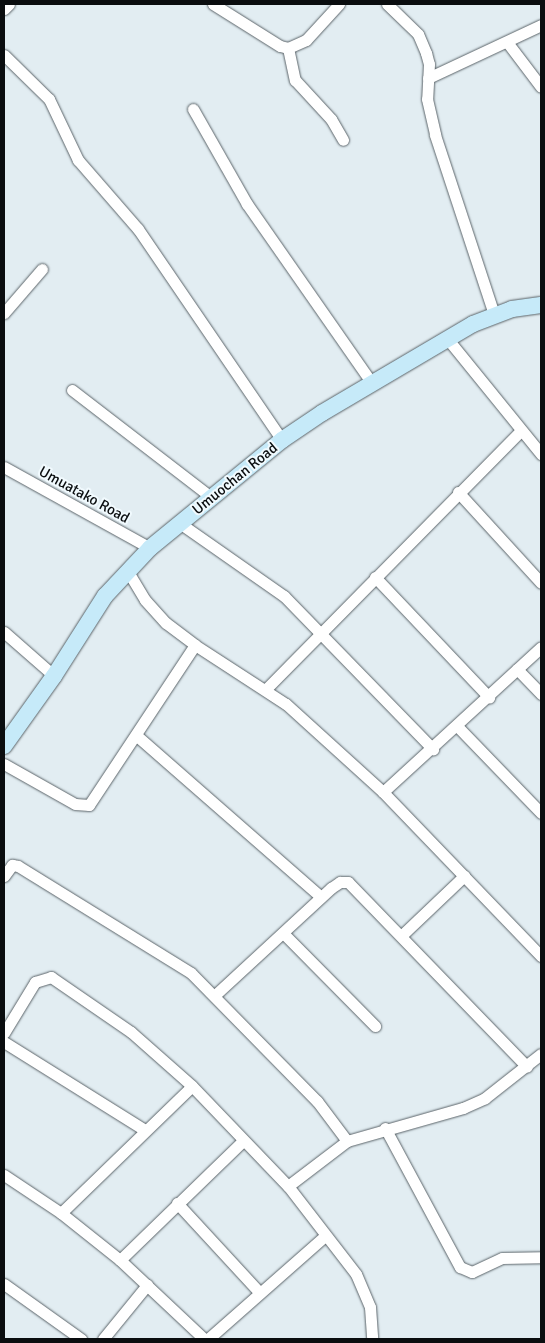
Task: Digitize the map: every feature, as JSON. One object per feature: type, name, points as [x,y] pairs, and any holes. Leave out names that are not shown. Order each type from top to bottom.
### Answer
[{"type":"street","points":[[4,9],[9,4]]},
{"type":"street","points":[[213,4],[280,46],[288,48],[306,40],[339,4]]},
{"type":"street","points":[[387,4],[418,34],[429,64],[427,99],[435,136],[494,314]]},
{"type":"street","points":[[428,78],[541,25]]},
{"type":"street","points":[[507,42],[541,87]]},
{"type":"street","points":[[288,48],[295,80],[331,119],[343,140]]},
{"type":"street","points":[[4,55],[49,99],[78,160],[138,229],[282,440]]},
{"type":"street","points":[[193,109],[247,204],[372,383]]},
{"type":"street","points":[[4,313],[42,269]]},
{"type":"street","name":"Umuochan Road","points":[[4,746],[54,676],[105,596],[127,570],[150,548],[282,440],[446,337],[494,314],[541,305]]},
{"type":"street","points":[[446,337],[541,454]]},
{"type":"street","points":[[72,390],[212,498]]},
{"type":"street","points":[[266,689],[521,430]]},
{"type":"street","name":"Umuatako Road","points":[[4,468],[150,548]]},
{"type":"street","points":[[458,492],[541,583]]},
{"type":"street","points":[[180,524],[284,596],[433,749]]},
{"type":"street","points":[[127,570],[145,600],[195,645],[266,689],[383,792],[541,956]]},
{"type":"street","points":[[375,577],[489,697]]},
{"type":"street","points":[[4,632],[54,676]]},
{"type":"street","points":[[4,764],[82,806],[88,804],[137,736],[195,645]]},
{"type":"street","points":[[383,792],[433,749],[541,647]]},
{"type":"street","points":[[517,669],[541,694]]},
{"type":"street","points":[[457,726],[541,813]]},
{"type":"street","points":[[137,736],[321,897]]},
{"type":"street","points":[[4,876],[12,866],[18,866],[167,956],[215,995],[317,1101],[346,1141]]},
{"type":"street","points":[[402,935],[464,876]]},
{"type":"street","points":[[215,995],[321,897],[340,882],[348,882],[402,935],[527,1067]]},
{"type":"street","points":[[282,933],[375,1026]]},
{"type":"street","points":[[4,1034],[35,982],[50,977],[131,1032],[192,1086],[242,1141],[288,1186],[365,1290],[370,1307],[372,1339]]},
{"type":"street","points":[[4,1042],[145,1130]]},
{"type":"street","points":[[288,1186],[346,1141],[385,1128],[463,1108],[485,1098],[527,1067],[541,1054]]},
{"type":"street","points":[[61,1213],[192,1086]]},
{"type":"street","points":[[385,1128],[460,1267],[472,1272],[502,1258],[541,1257]]},
{"type":"street","points":[[120,1260],[242,1141]]},
{"type":"street","points":[[4,1175],[61,1213],[120,1260],[206,1339],[325,1236]]},
{"type":"street","points":[[177,1204],[260,1293]]},
{"type":"street","points":[[4,1284],[81,1339]]},
{"type":"street","points":[[103,1339],[147,1285]]}]
